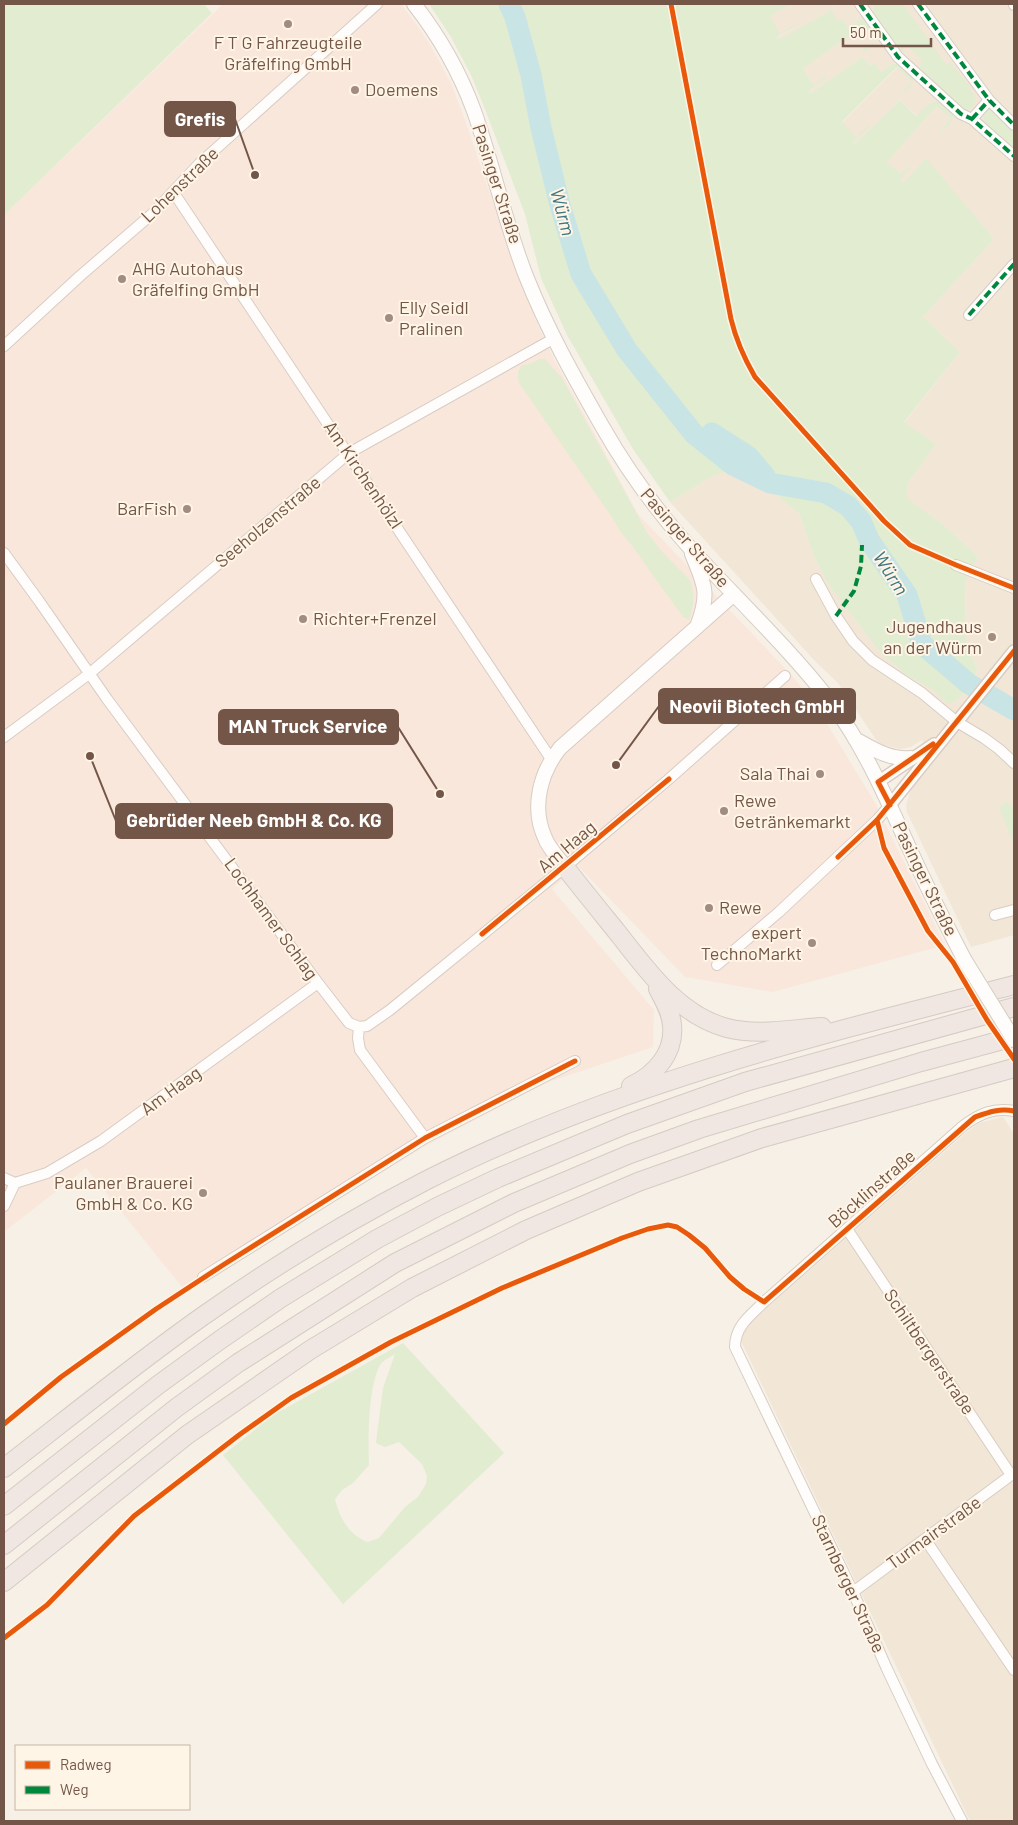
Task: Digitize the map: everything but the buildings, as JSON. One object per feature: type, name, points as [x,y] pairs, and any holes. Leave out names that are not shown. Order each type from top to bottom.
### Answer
[{"type":"highway","points":[[565,867],[649,973],[694,1013],[728,1028],[769,1032],[856,1025]]},
{"type":"highway","points":[[589,1108],[637,1084],[664,1061],[669,1050],[672,1038],[672,1024],[668,1008],[649,973]]},
{"type":"highway","points":[[4,1468],[203,1316],[263,1276],[364,1215],[426,1181],[487,1151],[589,1108],[754,1054],[856,1025],[1014,985]]},
{"type":"highway","points":[[4,1506],[158,1385],[220,1340],[281,1298],[361,1249],[437,1207],[498,1178],[627,1124],[745,1082],[1014,1007]]},
{"type":"highway","points":[[4,1545],[169,1414],[238,1363],[403,1258],[514,1203],[630,1154],[690,1132],[911,1065],[1014,1038]]},
{"type":"highway","points":[[4,1582],[187,1435],[310,1350],[412,1288],[526,1230],[638,1182],[762,1138],[1014,1068]]},
{"type":"main road","name":"Pasinger Straße","points":[[414,4],[441,43],[461,80],[473,110],[526,275],[553,339],[604,430],[637,482],[689,546],[810,677],[832,704],[854,739],[890,805],[964,959],[1014,1038]]},
{"type":"main road","points":[[689,546],[705,591],[704,609],[697,626]]},
{"type":"main road","points":[[565,867],[545,840],[538,818],[540,789],[551,758],[734,594]]},
{"type":"main road","points":[[854,739],[892,757],[900,759],[911,758]]},
{"type":"street","name":"Lohenstraße","points":[[4,346],[174,193],[199,164],[377,4]]},
{"type":"street","points":[[860,4],[898,57],[960,114],[972,119],[1014,156]]},
{"type":"street","points":[[918,4],[989,100],[1014,125]]},
{"type":"street","points":[[972,119],[989,100]]},
{"type":"street","name":"Am Kirchenhölzl","points":[[174,193],[551,758]]},
{"type":"street","points":[[969,315],[1014,264]]},
{"type":"street","name":"Seeholzenstraße","points":[[4,737],[89,674],[349,453],[553,339]]},
{"type":"street","name":"Lochhamer Schlag","points":[[4,553],[40,600],[89,674],[318,983],[349,1023],[359,1028]]},
{"type":"street","points":[[956,565],[1014,588]]},
{"type":"street","points":[[816,578],[836,616],[853,641],[872,660],[922,693],[957,722],[984,738],[1014,763]]},
{"type":"street","points":[[717,965],[778,912],[876,820],[1014,651]]},
{"type":"street","name":"Am Haag","points":[[359,1028],[367,1026],[390,1010],[565,867],[669,779],[785,676]]},
{"type":"street","points":[[878,782],[944,737]]},
{"type":"street","points":[[995,915],[1014,910]]},
{"type":"street","name":"Am Haag","points":[[15,1183],[47,1173],[101,1141],[318,983]]},
{"type":"street","points":[[359,1028],[360,1050],[425,1138]]},
{"type":"street","points":[[203,1277],[425,1138],[575,1060]]},
{"type":"street","name":"Böcklinstraße","points":[[735,1347],[736,1332],[764,1302],[976,1117],[991,1111],[1009,1110]]},
{"type":"street","points":[[4,1178],[15,1183],[4,1206]]},
{"type":"street","name":"Schiltbergerstraße","points":[[847,1229],[1013,1474]]},
{"type":"street","name":"Starnberger Straße","points":[[735,1347],[854,1592],[891,1678],[962,1821]]},
{"type":"street","name":"Turmairstraße","points":[[854,1592],[1013,1474]]},
{"type":"street","points":[[925,1539],[1014,1670]]},
{"type":"shaded area","points":[[223,4],[401,4],[432,48],[451,83],[517,273],[538,325],[554,359],[638,514],[795,679],[818,709],[874,801],[945,945],[773,992],[685,977],[578,866],[552,889],[654,1010],[653,1047],[546,1083],[427,1145],[186,1292],[86,1168],[4,1232],[4,215]]},
{"type":"shaded area","points":[[791,4],[832,4],[834,6],[837,4],[1014,4],[1014,935],[971,947],[907,812],[906,805],[911,789],[934,761],[922,740],[911,747],[900,749],[877,741],[838,683],[816,662],[670,502],[714,475],[729,471],[773,492],[799,514],[813,554],[828,584],[879,651],[905,674],[933,690],[948,703],[958,700],[975,676],[977,668],[966,645],[965,579],[978,557],[945,526],[907,498],[907,484],[936,444],[904,423],[960,352],[923,317],[994,239],[926,159],[904,184],[899,180],[910,167],[908,166],[901,174],[887,162],[938,105],[951,118],[941,130],[943,131],[952,121],[954,113],[939,100],[930,103],[917,116],[900,100],[855,144],[854,142],[869,126],[856,137],[842,123],[898,67],[912,82],[914,77],[900,63],[892,64],[881,72],[874,63],[870,66],[862,57],[810,94],[808,92],[827,78],[814,85],[803,69],[864,25],[876,41],[878,37],[866,19],[859,20],[848,27],[843,21],[836,19],[831,10],[779,41],[777,38],[795,27],[780,34],[769,16]]},
{"type":"shaded area","points":[[1003,1117],[1014,1134],[1014,1821],[970,1821],[741,1341],[741,1333],[746,1326],[967,1132],[979,1123]]},
{"type":"green space","points":[[4,4],[204,4],[212,13],[4,215]]},
{"type":"green space","points":[[429,4],[791,4],[770,16],[780,34],[794,25],[795,27],[777,37],[779,40],[831,10],[838,21],[843,20],[848,27],[859,20],[866,19],[878,37],[876,41],[864,25],[803,69],[814,85],[826,76],[827,78],[809,91],[810,94],[862,57],[870,66],[874,63],[881,72],[892,64],[900,63],[914,77],[911,86],[903,93],[912,82],[897,67],[842,122],[856,137],[868,125],[870,126],[854,142],[855,144],[900,100],[916,116],[930,103],[939,100],[954,113],[952,121],[943,131],[941,130],[951,118],[937,106],[887,162],[901,174],[908,166],[910,168],[900,180],[904,183],[926,158],[994,239],[923,317],[960,352],[904,422],[936,444],[907,484],[907,498],[945,526],[978,557],[965,580],[966,645],[977,668],[975,676],[958,700],[948,704],[933,690],[905,674],[879,651],[828,584],[813,554],[799,514],[773,492],[729,471],[714,475],[670,502],[633,449],[567,335],[541,278],[525,214],[471,75],[451,37]]},
{"type":"green space","points":[[875,4],[903,4],[947,66],[950,62],[971,88],[975,102],[972,107],[965,110],[920,70],[921,59],[906,44],[902,52],[873,13]]},
{"type":"green space","points":[[876,41],[874,45],[864,52],[862,50]]},
{"type":"green space","points":[[993,110],[1014,131],[1014,149],[985,124],[984,117],[986,111]]},
{"type":"green space","points":[[539,359],[545,359],[562,378],[648,534],[664,554],[690,580],[693,600],[689,620],[683,617],[621,532],[519,383],[518,374],[522,365],[530,364]]},
{"type":"green space","points":[[1007,801],[1014,808],[1014,839],[1012,840],[999,807]]},
{"type":"green space","points":[[403,1343],[504,1453],[343,1604],[223,1455],[275,1414]],"holes":[[[395,1354],[383,1388],[376,1443],[385,1447],[399,1442],[422,1464],[427,1476],[426,1484],[418,1497],[405,1507],[379,1538],[368,1542],[356,1535],[346,1525],[339,1513],[335,1499],[369,1465],[369,1428],[373,1386],[381,1364]]]},
{"type":"waterway","name":"Würm","points":[[509,4],[515,17],[531,75],[541,128],[560,205],[581,274],[627,350],[694,434],[733,465],[770,483],[826,493],[848,506],[861,521],[869,540],[907,595],[922,644],[969,684],[1014,710]]},
{"type":"waterway","name":"Würm","points":[[712,433],[748,456],[765,476]]},
{"type":"marked path","points":[[860,4],[898,57],[961,114],[972,119],[1014,156]]},
{"type":"marked path","points":[[918,4],[989,100],[1014,125]]},
{"type":"marked path","points":[[972,119],[989,100]]},
{"type":"marked path","points":[[969,315],[1014,264]]},
{"type":"marked path","points":[[836,616],[854,591],[861,566],[862,545]]},
{"type":"cycle path","points":[[671,4],[731,319],[741,349],[755,377],[884,521],[910,545],[1014,588]]},
{"type":"cycle path","points":[[838,857],[877,820],[1014,651]]},
{"type":"cycle path","points":[[890,805],[878,782],[933,744]]},
{"type":"cycle path","points":[[482,934],[669,779]]},
{"type":"cycle path","points":[[877,820],[884,848],[928,931],[953,962],[987,1020],[1014,1059]]},
{"type":"cycle path","points":[[4,1424],[61,1377],[156,1309],[223,1265],[425,1138],[575,1061]]},
{"type":"cycle path","points":[[4,1638],[47,1605],[134,1516],[239,1435],[291,1398],[391,1342],[502,1288],[622,1238],[648,1229],[668,1225],[677,1227],[689,1235],[705,1248],[730,1277],[764,1302],[975,1117],[999,1110],[1014,1111]]},
{"type":"place","name":"F T G Fahrzeugteile Gräfelfing GmbH","points":[[288,24]]},
{"type":"place","name":"Doemens","points":[[355,90]]},
{"type":"place","name":"Grefis","points":[[255,175]]},
{"type":"place","name":"AHG Autohaus Gräfelfing GmbH","points":[[122,279]]},
{"type":"place","name":"Elly Seidl Pralinen","points":[[389,318]]},
{"type":"place","name":"BarFish","points":[[187,509]]},
{"type":"place","name":"Richter+Frenzel","points":[[303,619]]},
{"type":"place","name":"Jugendhaus an der Würm","points":[[992,637]]},
{"type":"place","name":"Gebrüder Neeb GmbH & Co. KG","points":[[90,756]]},
{"type":"place","name":"Neovii Biotech GmbH","points":[[616,765]]},
{"type":"place","name":"Sala Thai","points":[[820,774]]},
{"type":"place","name":"MAN Truck Service","points":[[440,794]]},
{"type":"place","name":"Rewe Getränkemarkt","points":[[724,811]]},
{"type":"place","name":"Rewe","points":[[709,908]]},
{"type":"place","name":"expert TechnoMarkt","points":[[812,943]]},
{"type":"place","name":"Paulaner Brauerei GmbH & Co. KG","points":[[203,1193]]}]
